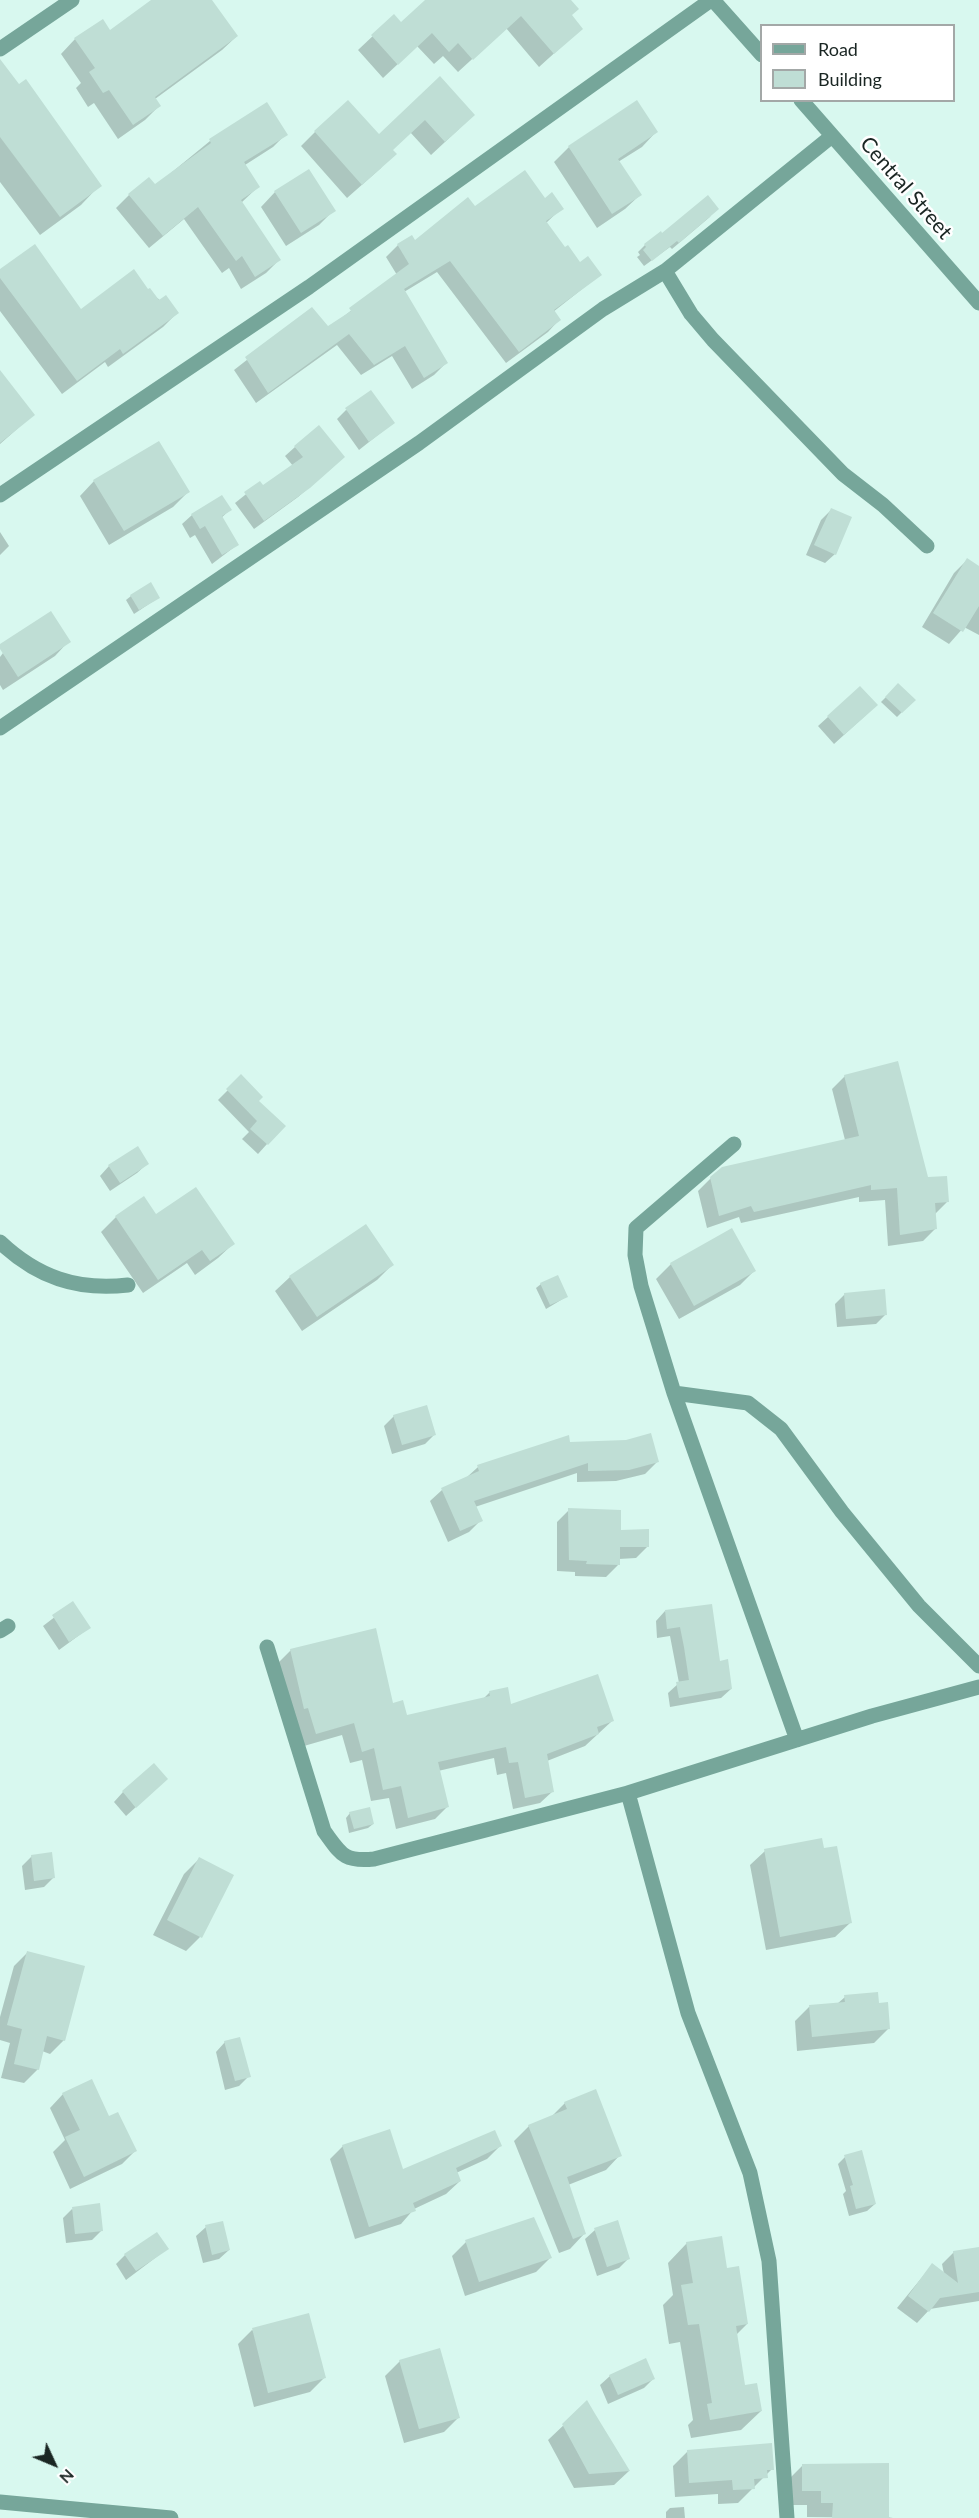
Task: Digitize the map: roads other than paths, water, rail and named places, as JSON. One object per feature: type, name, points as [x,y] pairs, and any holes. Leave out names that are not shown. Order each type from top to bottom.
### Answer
[{"type":"street","points":[[0,49],[72,0]]},
{"type":"street","points":[[0,495],[309,287],[712,0],[760,53]]},
{"type":"street","name":"Central Street","points":[[803,102],[979,303]]},
{"type":"street","points":[[0,728],[419,443],[603,309],[665,271],[832,136]]},
{"type":"street","points":[[665,271],[691,314],[713,340],[843,474],[883,505],[927,546]]},
{"type":"street","points":[[734,1144],[636,1228],[635,1255],[641,1286],[674,1393],[796,1740]]},
{"type":"street","points":[[0,1242],[16,1257],[47,1276],[67,1283],[94,1287],[128,1285]]},
{"type":"street","points":[[674,1393],[748,1403],[781,1429],[842,1512],[919,1606],[979,1665]]},
{"type":"street","points":[[267,1647],[324,1831],[340,1852],[354,1861],[374,1859],[628,1793],[940,1696],[979,1687]]},
{"type":"street","points":[[628,1793],[688,2013],[750,2173],[769,2261],[787,2518]]},
{"type":"street","points":[[0,2502],[171,2518]]}]
